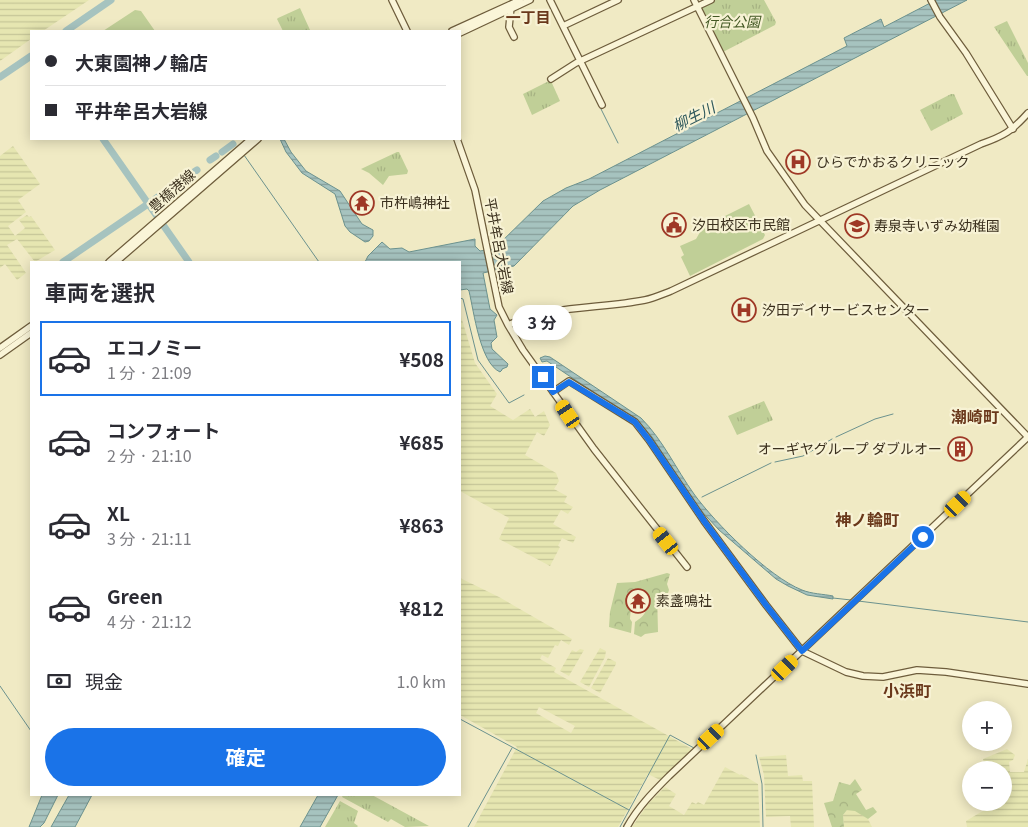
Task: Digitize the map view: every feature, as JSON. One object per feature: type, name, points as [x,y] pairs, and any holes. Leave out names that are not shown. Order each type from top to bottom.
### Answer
[{"type":"main road","points":[[392,0],[407,30]]},
{"type":"main road","points":[[454,30],[520,0]]},
{"type":"main road","points":[[461,32],[512,4],[530,0]]},
{"type":"main road","points":[[550,0],[602,105]]},
{"type":"main road","points":[[563,26],[618,0]]},
{"type":"main road","points":[[627,827],[648,797],[1028,437],[805,205],[767,151],[753,118],[694,0]]},
{"type":"main road","points":[[552,78],[580,61],[711,0]]},
{"type":"main road","points":[[931,1],[1013,129]]},
{"type":"main road","points":[[512,4],[509,27],[514,37]]},
{"type":"main road","points":[[508,325],[544,312],[626,303],[666,293],[820,222],[1013,129],[1028,113]]},
{"type":"main road","name":"豊橋港線","points":[[117,261],[250,140]]},
{"type":"main road","name":"豊橋港線","points":[[110,261],[257,140]]},
{"type":"main road","name":"平井牟呂大岩線","points":[[457,140],[475,190],[499,307],[508,325],[523,350],[594,449],[688,567]]},
{"type":"main road","points":[[0,348],[30,327]]},
{"type":"main road","points":[[0,355],[30,334]]},
{"type":"main road","points":[[553,392],[569,382],[635,422],[704,521],[802,651],[846,672],[863,676],[883,677],[917,670],[946,672],[1028,684]]},
{"type":"green space","points":[[0,0],[89,0],[44,30],[30,30],[30,40],[0,61]]},
{"type":"green space","name":"行合公園","points":[[716,0],[764,0],[776,22],[775,25],[723,52],[701,11],[702,7]]},
{"type":"green space","points":[[300,8],[310,30],[282,30],[278,18]]},
{"type":"green space","points":[[135,10],[141,11],[154,30],[105,30]]},
{"type":"green space","points":[[1007,21],[1028,63],[1028,76],[994,27]]},
{"type":"green space","points":[[551,81],[560,101],[532,115],[523,94]]},
{"type":"green space","points":[[954,94],[963,114],[931,131],[920,110]]},
{"type":"green space","points":[[13,146],[40,184],[18,200],[26,212],[8,226],[15,236],[25,228],[19,220],[27,215],[31,216],[55,250],[34,261],[17,239],[7,245],[26,273],[17,280],[5,264],[0,268],[0,156]]},
{"type":"green space","points":[[399,152],[408,171],[407,174],[389,176],[383,185],[361,169]]},
{"type":"green space","points":[[749,204],[765,235],[763,239],[690,276],[681,257],[684,255],[680,246],[696,239],[703,227]]},
{"type":"green space","points":[[461,316],[475,363],[497,394],[490,406],[513,420],[530,409],[535,417],[544,411],[550,425],[544,436],[537,432],[525,455],[556,473],[559,481],[554,489],[567,496],[564,502],[573,507],[568,514],[561,510],[553,524],[576,537],[573,543],[562,538],[558,546],[560,547],[550,566],[499,539],[509,518],[461,492]]},
{"type":"green space","points":[[764,401],[773,420],[737,435],[728,416]]},
{"type":"green space","name":"素盞鳴社","points":[[667,573],[670,574],[667,584],[669,590],[667,596],[667,593],[657,593],[658,632],[645,634],[641,637],[634,634],[635,622],[643,616],[647,607],[643,606],[643,602],[634,602],[631,605],[631,633],[609,627],[610,612],[617,583],[635,582]]},
{"type":"green space","points":[[461,578],[499,597],[572,639],[569,645],[561,640],[558,646],[555,645],[548,658],[542,655],[540,659],[556,668],[554,672],[692,749],[660,780],[648,774],[618,827],[474,827],[517,747],[461,716]],"holes":[[[539,707],[575,726],[571,733],[536,713]]]},
{"type":"green space","points":[[600,648],[606,651],[605,657],[589,687],[580,682]]},
{"type":"green space","points":[[580,649],[584,650],[569,676],[560,671],[572,650],[576,652]]},
{"type":"green space","points":[[608,658],[616,662],[616,664],[600,693],[591,688]]},
{"type":"green space","points":[[1002,751],[1010,751],[1015,755],[1011,761],[983,761],[983,759]]},
{"type":"green space","points":[[786,755],[788,776],[802,775],[803,781],[812,781],[814,827],[791,827],[790,816],[766,817],[764,775],[759,757]]},
{"type":"green space","points":[[1028,759],[1028,827],[967,827],[966,821],[983,811],[1012,811],[1012,772],[1024,772]]},
{"type":"green space","points":[[725,767],[758,784],[760,827],[632,827],[648,804],[665,787],[676,794],[669,806],[684,815],[692,802],[704,805]]},
{"type":"green space","points":[[855,779],[862,790],[856,794],[866,810],[873,807],[877,812],[868,819],[855,811],[847,810],[843,815],[844,827],[832,827],[824,803],[833,801],[839,782],[850,785]]},
{"type":"green space","points":[[374,796],[429,826],[405,827],[391,819],[388,822],[342,797]]},
{"type":"green space","points":[[340,801],[358,811],[354,823],[357,827],[325,827]]},
{"type":"green space","points":[[847,810],[855,810],[868,819],[872,827],[844,827],[843,815]]},
{"type":"water","points":[[936,0],[967,0],[600,190],[573,206],[514,266],[483,273],[490,309],[497,315],[494,320],[497,337],[491,343],[492,349],[508,364],[500,372],[493,367],[483,348],[469,291],[467,289],[461,290],[461,261],[366,261],[382,242],[390,249],[402,248],[409,252],[475,239],[475,246],[480,251],[493,249],[543,201],[847,46],[844,38],[881,19],[884,27]]},
{"type":"water","points":[[280,140],[285,140],[291,152],[306,171],[340,191],[362,224],[373,230],[373,236],[369,241],[365,242],[350,232],[345,226],[335,194],[302,173],[286,152]]},
{"type":"water","points":[[550,357],[641,418],[656,436],[703,506],[759,562],[774,574],[802,590],[833,596],[833,599],[807,595],[776,579],[719,530],[696,505],[652,437],[641,424],[547,361],[542,362],[540,358]]},
{"type":"water","points":[[42,796],[58,796],[44,823],[40,827],[29,827]]},
{"type":"water","points":[[68,796],[91,796],[75,827],[51,827]]},
{"type":"water","points":[[317,796],[337,796],[320,827],[300,827]]},
{"type":"waterway","points":[[67,30],[111,0]]},
{"type":"waterway","points":[[0,77],[30,57]]},
{"type":"waterway","points":[[601,109],[618,143]]},
{"type":"waterway","points":[[104,140],[188,261]]},
{"type":"waterway","points":[[222,152],[233,144]]},
{"type":"waterway","points":[[244,155],[318,261]]},
{"type":"waterway","points":[[210,160],[216,156]]},
{"type":"waterway","points":[[176,184],[197,170]]},
{"type":"waterway","points":[[152,201],[173,186]]},
{"type":"waterway","points":[[64,261],[145,206]]},
{"type":"waterway","points":[[461,298],[463,299],[478,360],[509,403],[524,395]]},
{"type":"waterway","points":[[836,437],[875,419],[893,414]]},
{"type":"waterway","points":[[775,462],[803,456],[832,439]]},
{"type":"waterway","points":[[702,497],[771,463]]},
{"type":"waterway","points":[[833,598],[851,600]]},
{"type":"waterway","points":[[858,601],[1028,622]]},
{"type":"waterway","points":[[0,686],[30,730]]},
{"type":"waterway","points":[[461,720],[629,810]]},
{"type":"waterway","points":[[620,827],[670,735],[694,748]]},
{"type":"waterway","points":[[468,827],[512,748]]},
{"type":"waterway","points":[[756,755],[762,784],[763,827]]},
{"type":"place","name":"ひらでかおるクリニック","points":[[798,162]]},
{"type":"place","name":"市杵嶋神社","points":[[362,203]]},
{"type":"place","name":"汐田校区市民館","points":[[674,225]]},
{"type":"place","name":"寿泉寺いずみ幼稚園","points":[[857,226]]},
{"type":"place","name":"汐田デイサービスセンター","points":[[744,310]]},
{"type":"place","name":"オーギヤグループ ダブルオー","points":[[960,449]]},
{"type":"place","name":"素盞鳴社","points":[[638,601]]},
{"type":"district","name":"一丁目","points":[[528,18]]},
{"type":"district","name":"潮崎町","points":[[975,417]]},
{"type":"district","name":"神ノ輪町","points":[[867,520]]},
{"type":"district","name":"小浜町","points":[[907,691]]},
{"type":"route","points":[[543,377],[553,392],[566,382],[569,382],[635,422],[704,521],[802,651],[923,537]]},
{"type":"water label","name":"柳生川","points":[[694,117]]}]
